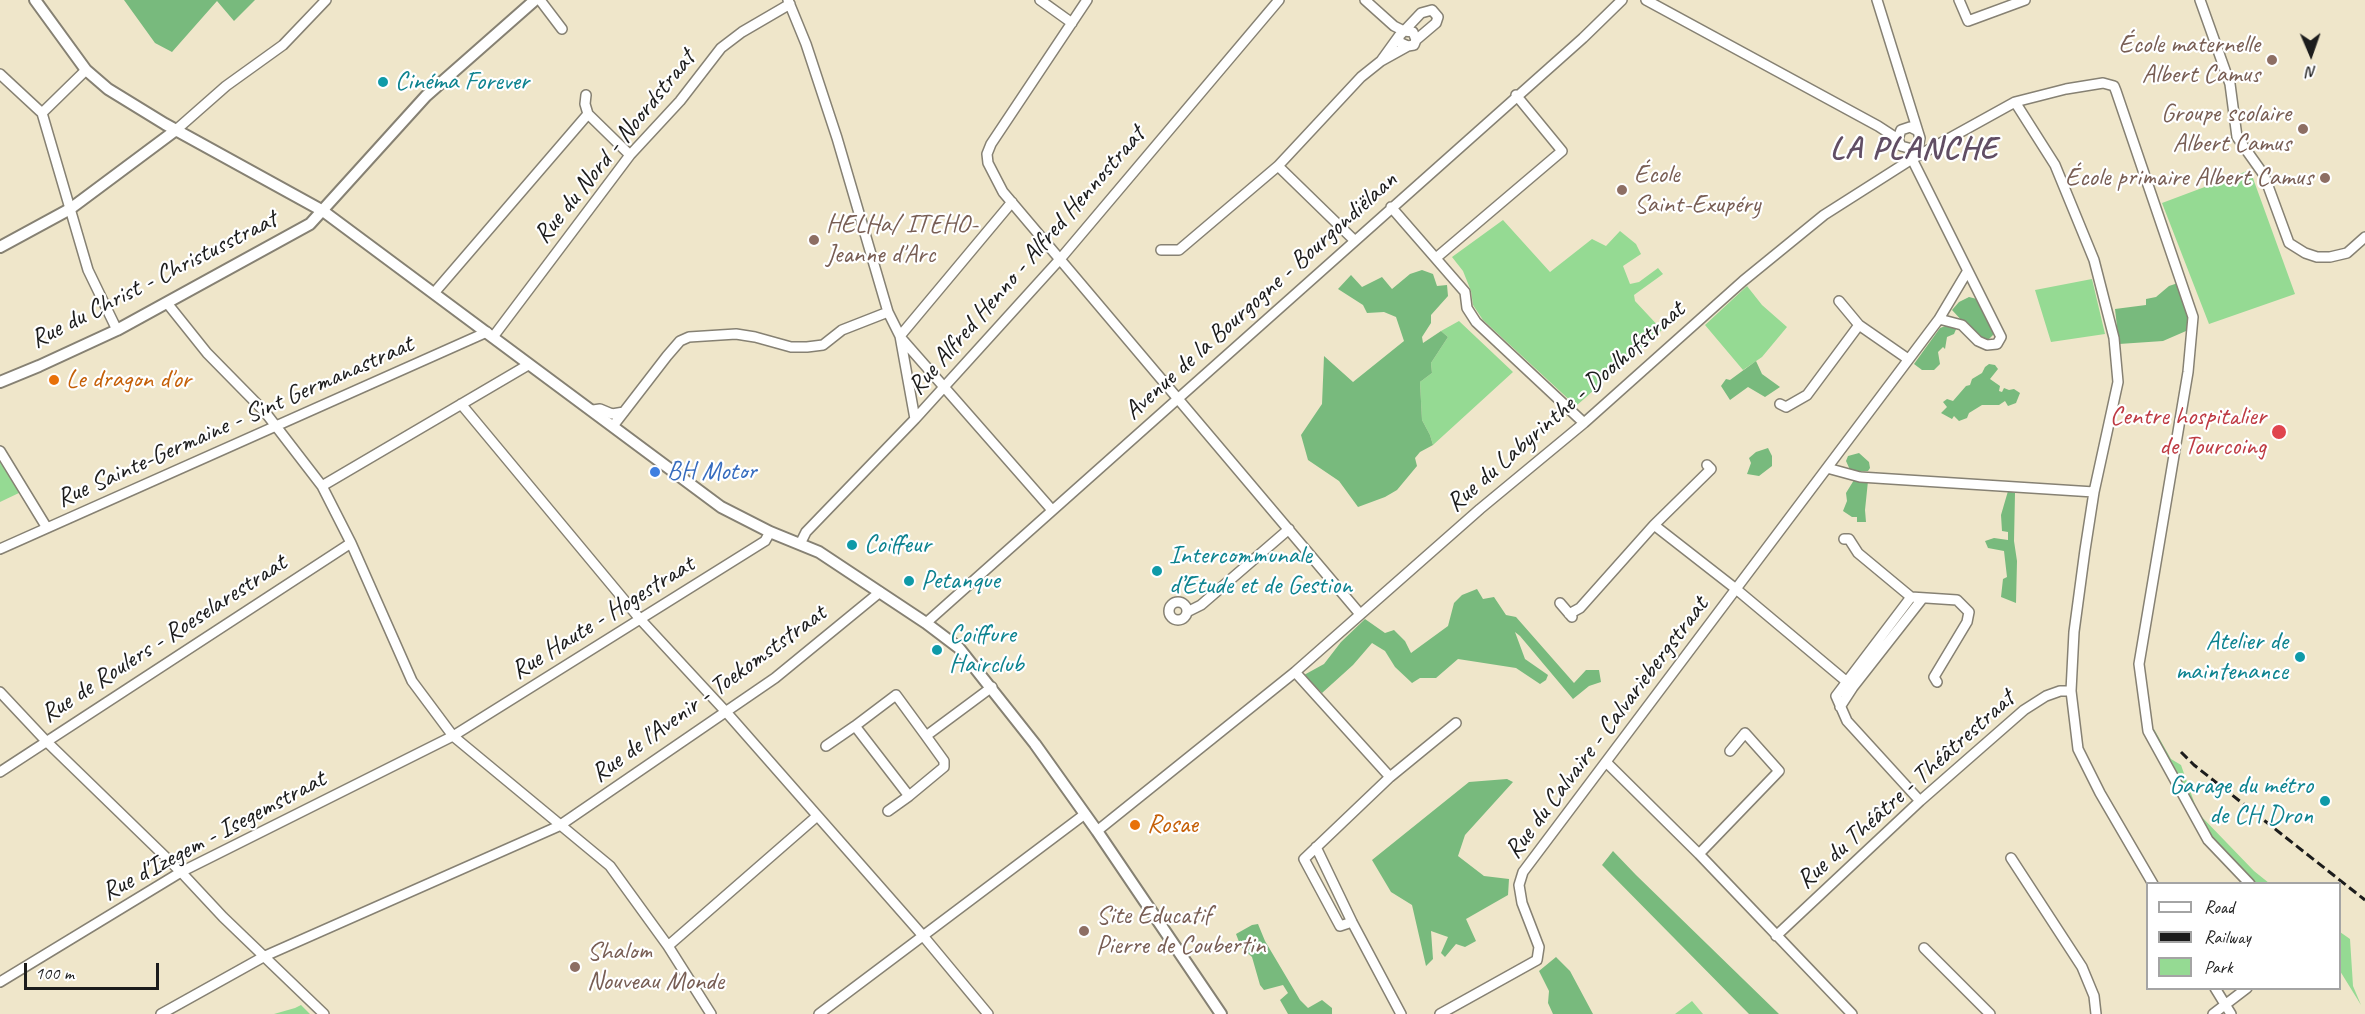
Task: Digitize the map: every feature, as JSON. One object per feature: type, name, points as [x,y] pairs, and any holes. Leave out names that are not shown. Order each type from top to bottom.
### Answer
[{"type":"street","points":[[35,0],[87,70],[108,89],[176,130],[323,211],[721,507],[770,532],[819,552],[926,622],[960,648],[992,687],[1085,814],[1221,1014]]},
{"type":"street","points":[[0,248],[70,208],[176,130],[226,86],[283,45],[326,0]]},
{"type":"street","name":"Rue du Christ - Christusstraat","points":[[0,381],[39,366],[117,330],[310,224],[426,96],[536,0]]},
{"type":"street","points":[[540,0],[562,29]]},
{"type":"street","points":[[1040,0],[1072,23]]},
{"type":"street","points":[[1087,0],[991,144],[987,154],[988,164],[1012,202],[1360,614]]},
{"type":"street","name":"Rue Alfred Henno - Alfred Hennostraat","points":[[800,544],[806,532],[944,388],[1061,258],[1279,0]]},
{"type":"street","points":[[1365,0],[1402,33]]},
{"type":"street","name":"Avenue de la Bourgogne - Bourgondiëlaan","points":[[926,622],[1516,95],[1583,38],[1622,0]]},
{"type":"street","points":[[1646,0],[1898,139],[1913,156],[1966,272],[2001,337],[1997,344],[1987,345],[1978,341],[1962,325],[1939,319]]},
{"type":"street","points":[[1877,0],[1920,138],[1913,156]]},
{"type":"street","points":[[1959,0],[1968,21],[2025,0]]},
{"type":"street","points":[[2200,0],[2230,84],[2237,137],[2264,175],[2289,243],[2311,255],[2330,257],[2347,253],[2365,237]]},
{"type":"street","points":[[789,2],[806,44],[837,138],[888,312],[900,336],[1052,510]]},
{"type":"street","name":"Rue du Nord - Noordstraat","points":[[490,335],[630,155],[680,101],[721,48],[789,2]]},
{"type":"street","points":[[1161,250],[1179,250],[1278,166],[1361,77],[1436,24],[1438,17],[1432,10],[1421,13],[1381,61]]},
{"type":"street","points":[[1402,33],[1413,32],[1412,43]]},
{"type":"street","points":[[1402,33],[1399,42],[1412,43]]},
{"type":"street","points":[[42,113],[87,70]]},
{"type":"street","points":[[0,74],[42,113],[88,270],[117,330]]},
{"type":"street","name":"Rue du Labyrinthe - Doolhofstraat","points":[[1097,831],[1295,672],[1480,509],[1584,423],[1752,273],[1824,215],[1913,156],[2015,102],[2066,89],[2110,83],[2116,91],[2193,317],[2189,364],[2139,664],[2148,731],[2208,840],[2248,882]]},
{"type":"street","points":[[586,95],[585,104],[588,114],[630,155]]},
{"type":"street","points":[[1436,258],[1562,151],[1516,95]]},
{"type":"street","points":[[2015,102],[2055,165],[2094,260],[2114,338],[2118,382],[2094,492],[2074,632],[2071,691],[2078,749],[2100,793],[2152,882]]},
{"type":"street","points":[[434,293],[588,114]]},
{"type":"street","points":[[1898,139],[1899,133],[1904,128],[1910,127],[1916,130]]},
{"type":"street","points":[[1904,148],[1913,156]]},
{"type":"street","points":[[1278,166],[1354,240]]},
{"type":"street","points":[[900,336],[1012,202]]},
{"type":"street","points":[[1391,207],[1465,292],[1467,308],[1476,322],[1584,423]]},
{"type":"street","name":"Rue du Calvaire - Calvariebergstraat","points":[[1440,1014],[1537,960],[1539,947],[1520,894],[1519,885],[1523,872],[1939,319],[1966,272]]},
{"type":"street","points":[[1839,301],[1859,325],[1908,359]]},
{"type":"street","points":[[167,303],[207,354],[265,412],[322,486],[351,543],[412,681],[453,736],[610,866],[668,946],[711,1014]]},
{"type":"street","points":[[613,426],[667,356],[681,341],[689,337],[736,334],[791,347],[823,345],[842,330],[888,312]]},
{"type":"street","points":[[1780,404],[1786,407],[1807,395],[1859,325]]},
{"type":"street","name":"Rue Sainte-Germaine - Sint Germanastraat","points":[[0,549],[490,335]]},
{"type":"street","points":[[900,336],[915,419]]},
{"type":"street","points":[[322,486],[528,365]]},
{"type":"street","points":[[461,404],[640,619],[727,713],[816,817],[924,937],[988,1014]]},
{"type":"street","points":[[593,410],[600,409],[612,414],[624,412]]},
{"type":"street","points":[[0,451],[47,528]]},
{"type":"street","points":[[1560,603],[1571,617],[1654,525],[1711,469],[1707,465]]},
{"type":"street","points":[[1827,468],[1860,477],[2094,492]]},
{"type":"street","name":"Rue du Calvaire - Calvariebergstraat","points":[[1654,525],[1736,588]]},
{"type":"street","points":[[1187,612],[1201,605],[1289,529]]},
{"type":"street","name":"Rue Haute - Hogestraat","points":[[453,736],[765,541],[770,532]]},
{"type":"street","points":[[1844,539],[1849,539],[1858,553],[1916,598],[1957,600],[1969,612],[1967,622],[1934,677],[1937,682]]},
{"type":"street","name":"Rue de Roulers - Roeselarestraat","points":[[0,772],[351,543]]},
{"type":"street","points":[[1736,588],[1850,683]]},
{"type":"street","name":"Rue de l'Avenir - Toekomststraat","points":[[161,1014],[265,956],[559,826],[727,713],[830,635],[880,592]]},
{"type":"street","points":[[1916,598],[1850,683],[1836,696],[1846,722],[1920,801]]},
{"type":"street","points":[[1295,672],[1390,777]]},
{"type":"street","points":[[926,736],[992,687]]},
{"type":"street","name":"Rue du Théâtre - Théâtrestraat","points":[[1776,936],[1920,801],[2024,710],[2046,696],[2060,691],[2071,691]]},
{"type":"street","points":[[0,692],[46,741],[181,872],[223,917],[324,1014]]},
{"type":"street","points":[[826,746],[896,695],[944,761],[944,767],[888,812]]},
{"type":"street","points":[[1352,922],[1340,926],[1304,859],[1390,777],[1456,723]]},
{"type":"street","points":[[855,726],[909,796]]},
{"type":"street","points":[[1699,854],[1779,771],[1745,733],[1730,752]]},
{"type":"street","name":"Rue d'Izegem - Isegemstraat","points":[[0,982],[181,872],[453,736]]},
{"type":"street","points":[[1607,763],[1699,854],[1852,1014]]},
{"type":"street","points":[[819,1014],[1085,814]]},
{"type":"street","points":[[668,946],[816,817]]},
{"type":"street","points":[[1316,847],[1352,922],[1401,1014]]},
{"type":"street","points":[[2011,858],[2082,967],[2094,996],[2096,1014]]},
{"type":"street","points":[[1924,948],[1990,1014]]},
{"type":"street","points":[[2216,990],[2230,1014]]},
{"type":"street","points":[[2213,1014],[2244,990]]},
{"type":"green space","points":[[124,0],[255,0],[234,21],[217,1],[172,52],[155,43]]},
{"type":"green space","points":[[2250,170],[2295,294],[2209,324],[2162,203]]},
{"type":"green space","points":[[1503,220],[1550,272],[1592,239],[1606,246],[1620,231],[1636,244],[1641,254],[1623,266],[1630,284],[1639,282],[1658,268],[1663,274],[1634,295],[1635,301],[1662,330],[1576,406],[1483,320],[1473,305],[1471,291],[1463,271],[1452,257]]},
{"type":"green space","points":[[1422,270],[1433,274],[1437,286],[1447,285],[1448,296],[1431,315],[1431,323],[1422,337],[1423,343],[1441,331],[1448,337],[1431,363],[1432,373],[1420,382],[1422,420],[1433,445],[1420,452],[1415,458],[1417,466],[1397,490],[1358,507],[1339,481],[1308,460],[1301,435],[1322,404],[1324,356],[1353,382],[1404,341],[1396,317],[1384,312],[1367,313],[1363,305],[1338,289],[1351,275],[1362,287],[1382,277],[1392,289],[1410,274]]},
{"type":"green space","points":[[2092,279],[2105,334],[2051,342],[2035,290]]},
{"type":"green space","points":[[2181,282],[2193,328],[2163,341],[2119,344],[2115,309],[2146,305],[2146,299],[2156,297],[2169,286]]},
{"type":"green space","points":[[1747,286],[1762,305],[1787,327],[1762,357],[1743,370],[1705,325]]},
{"type":"green space","points":[[1969,297],[1977,299],[1993,330],[1993,335],[1989,339],[1979,339],[1952,310],[1959,302]]},
{"type":"green space","points":[[1459,321],[1513,372],[1433,445],[1422,420],[1420,382],[1432,373],[1431,363],[1448,337],[1441,331]]},
{"type":"green space","points":[[1948,325],[1957,327],[1954,334],[1947,337],[1945,349],[1943,347],[1938,352],[1940,364],[1934,370],[1922,370],[1914,364],[1940,328]]},
{"type":"green space","points":[[1756,361],[1762,374],[1780,387],[1765,397],[1748,387],[1730,400],[1721,386],[1726,379],[1730,380]]},
{"type":"green space","points":[[1989,364],[1995,365],[1998,369],[1990,379],[2000,386],[1999,391],[2002,392],[2004,388],[2014,389],[2020,393],[2016,403],[2008,406],[2005,401],[1999,405],[1982,405],[1969,413],[1967,418],[1959,421],[1954,416],[1952,419],[1941,413],[1947,407],[1943,402],[1947,399],[1953,401]]},
{"type":"green space","points":[[1768,448],[1772,456],[1772,466],[1759,476],[1747,474],[1751,463],[1749,458],[1756,452]]},
{"type":"green space","points":[[1859,453],[1869,462],[1870,468],[1868,471],[1851,472],[1846,461],[1848,456]]},
{"type":"green space","points":[[0,458],[21,492],[0,502]]},
{"type":"green space","points":[[1854,480],[1868,481],[1866,522],[1857,522],[1857,517],[1852,517],[1843,511],[1847,501],[1846,493]]},
{"type":"green space","points":[[2008,491],[2015,493],[2016,603],[2001,597],[2003,579],[2007,577],[2004,551],[1988,548],[1985,541],[1994,538],[2008,540],[2008,532],[2002,531],[2001,515]]},
{"type":"green space","points":[[1477,589],[1483,599],[1494,597],[1506,615],[1516,617],[1574,683],[1586,670],[1599,670],[1601,682],[1589,686],[1573,699],[1515,632],[1525,659],[1548,675],[1546,680],[1540,684],[1516,668],[1458,659],[1436,678],[1420,678],[1412,683],[1395,667],[1385,651],[1372,643],[1353,665],[1322,693],[1304,675],[1324,664],[1341,642],[1365,619],[1385,633],[1394,630],[1405,641],[1411,653],[1448,626],[1454,603],[1462,595]]},
{"type":"green space","points":[[2154,729],[2171,759],[2181,765],[2198,813],[2254,871],[2268,882],[2253,882],[2208,840],[2148,731]]},
{"type":"green space","points":[[1507,779],[1513,782],[1465,835],[1458,856],[1484,876],[1509,879],[1508,895],[1466,919],[1476,941],[1465,947],[1456,944],[1445,957],[1441,953],[1448,937],[1431,931],[1433,959],[1426,966],[1412,905],[1391,892],[1372,860],[1469,782]]},
{"type":"green space","points":[[1613,851],[1779,1014],[1749,1014],[1602,865]]},
{"type":"green space","points":[[1258,924],[1265,941],[1300,1000],[1308,1008],[1322,1000],[1332,1008],[1332,1014],[1288,1014],[1280,1000],[1288,993],[1283,985],[1264,990],[1260,985],[1252,957],[1241,947],[1236,934]]},
{"type":"green space","points":[[2341,933],[2350,939],[2353,986],[2361,1005],[2341,973]]},
{"type":"green space","points":[[1556,957],[1570,971],[1593,1014],[1553,1014],[1548,1003],[1549,991],[1539,971]]},
{"type":"green space","points":[[1692,1001],[1703,1014],[1675,1014]]},
{"type":"green space","points":[[301,1005],[310,1014],[274,1014],[295,1008]]},
{"type":"railway","points":[[2181,752],[2194,765],[2365,900]]},
{"type":"place","name":"École maternelle Albert Camus","points":[[2272,60]]},
{"type":"place","name":"Cinéma Forever","points":[[383,82]]},
{"type":"place","name":"Groupe scolaire Albert Camus","points":[[2303,129]]},
{"type":"place","name":"École primaire Albert Camus","points":[[2325,178]]},
{"type":"place","name":"École Saint-Exupéry","points":[[1622,190]]},
{"type":"place","name":"HELHa/ ITEHO- Jeanne d'Arc","points":[[814,240]]},
{"type":"place","name":"Le dragon d'or","points":[[54,380]]},
{"type":"place","name":"Centre hospitalier de Tourcoing","points":[[2279,432]]},
{"type":"place","name":"BH Motor","points":[[655,472]]},
{"type":"place","name":"Coiffeur","points":[[852,545]]},
{"type":"place","name":"Intercommunale d’Etude et de Gestion","points":[[1157,571]]},
{"type":"place","name":"Petanque","points":[[909,581]]},
{"type":"place","name":"Coiffure Hairclub","points":[[937,650]]},
{"type":"place","name":"Atelier de maintenance","points":[[2300,657]]},
{"type":"place","name":"Garage du métro de CH Dron","points":[[2325,801]]},
{"type":"place","name":"Rosae","points":[[1135,825]]},
{"type":"place","name":"Site Educatif Pierre de Coubertin","points":[[1084,931]]},
{"type":"place","name":"Shalom Nouveau Monde","points":[[575,967]]},
{"type":"district","name":"LA PLANCHE","points":[[1914,150]]}]
